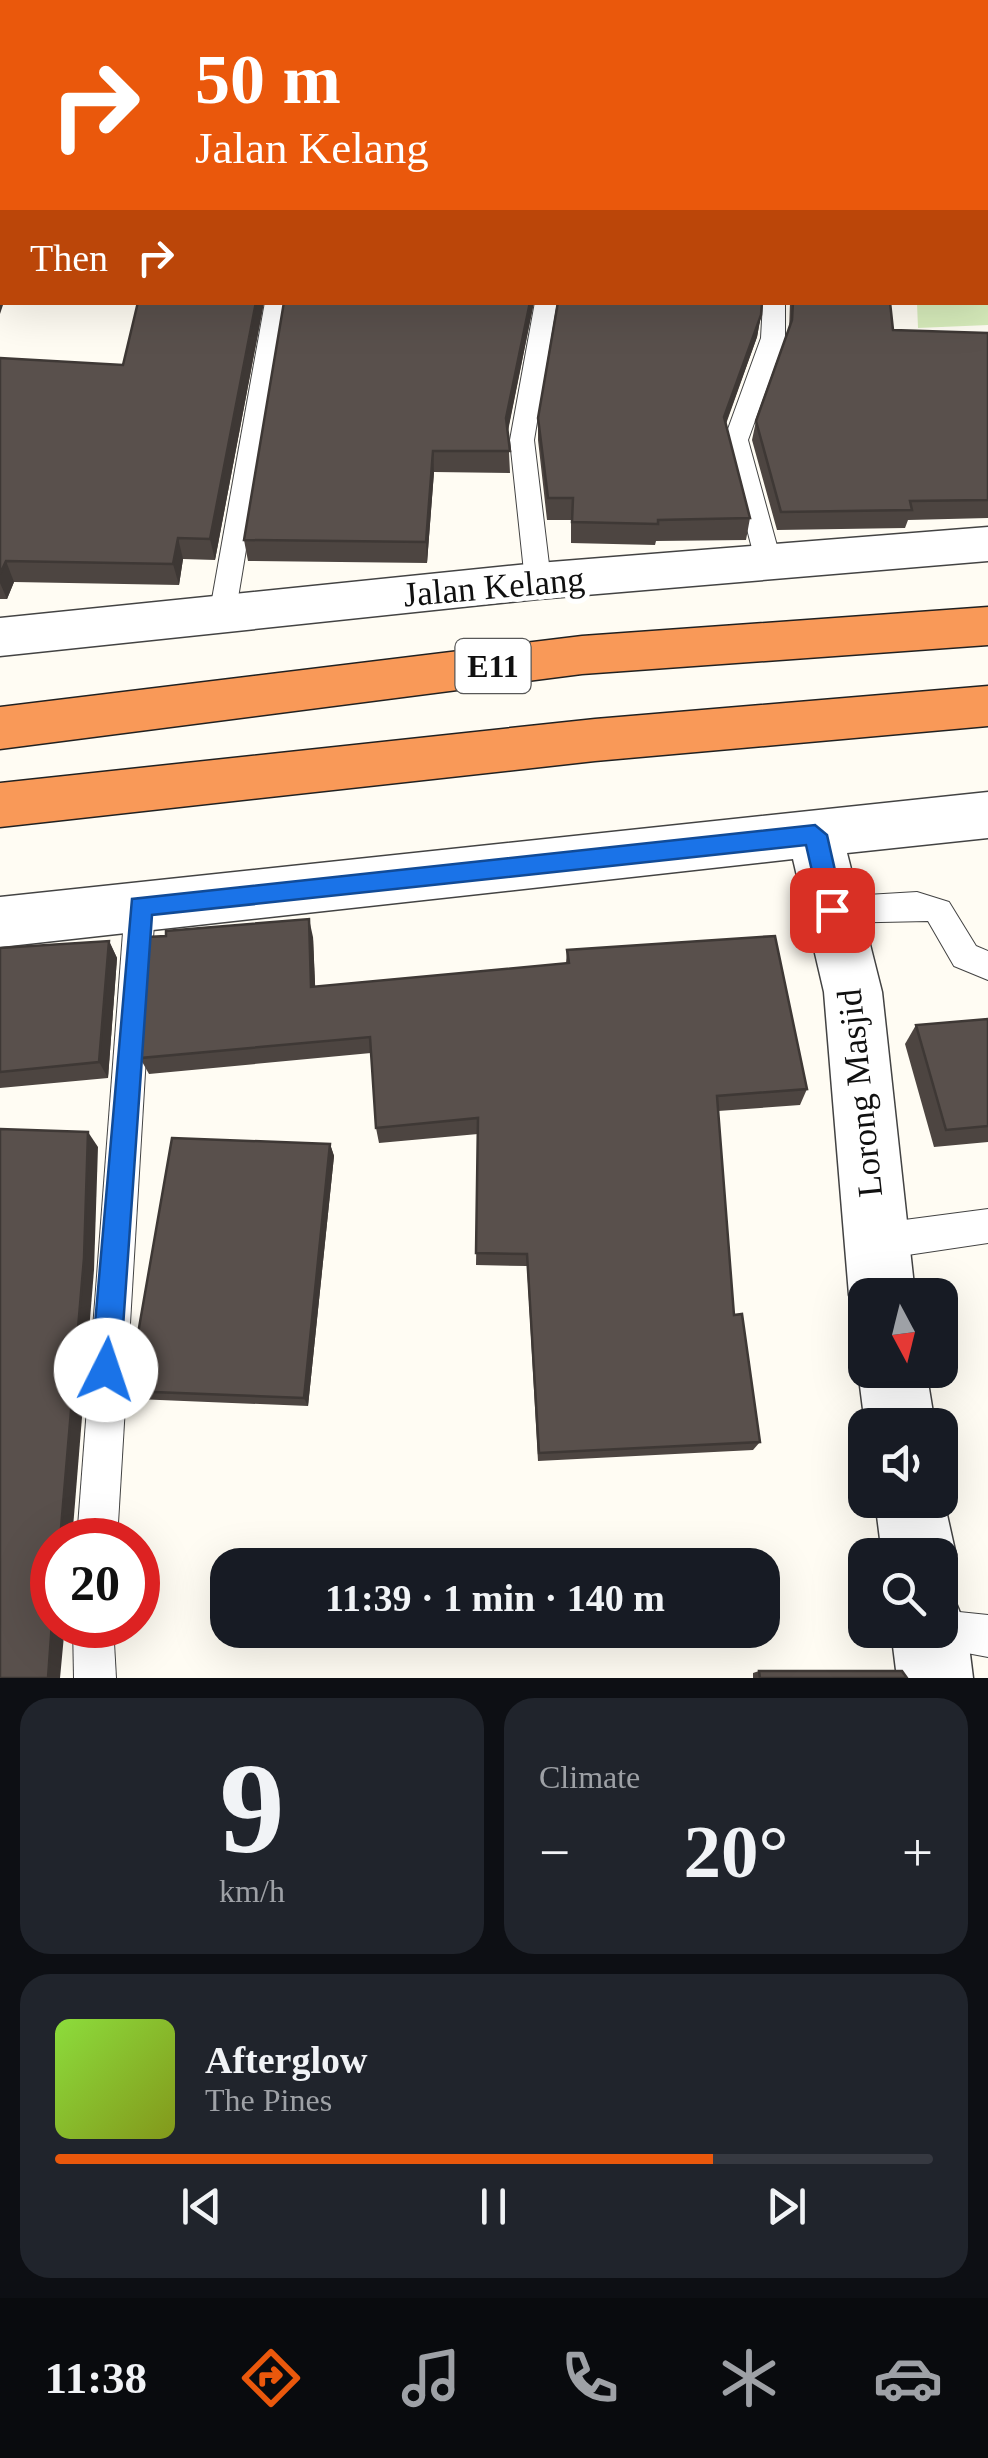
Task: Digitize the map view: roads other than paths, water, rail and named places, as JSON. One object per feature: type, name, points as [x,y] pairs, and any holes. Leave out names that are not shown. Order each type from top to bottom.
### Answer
[{"type":"highway","name":"E11","points":[[0,728],[582,655],[988,626]]},
{"type":"highway","points":[[0,805],[595,740],[988,706]]},
{"type":"street","name":"Jalan Kelang","points":[[0,638],[538,581],[988,544]]},
{"type":"street","points":[[0,922],[988,816]]},
{"type":"street","name":"Lorong Masjid","points":[[815,835],[853,992],[878,1268]]},
{"type":"street","points":[[932,1648],[935,1678]]},
{"type":"lane","points":[[222,616],[275,305]]},
{"type":"lane","points":[[538,581],[522,440],[545,305]]},
{"type":"lane","points":[[769,564],[736,440],[772,338],[774,305]]},
{"type":"lane","points":[[98,1518],[140,906]]},
{"type":"lane","points":[[832,910],[917,906],[938,911],[965,956],[988,966]]},
{"type":"lane","points":[[878,1268],[988,1226]]},
{"type":"lane","points":[[958,1633],[988,1636]]},
{"type":"lane","points":[[94,1648],[95,1678]]}]
